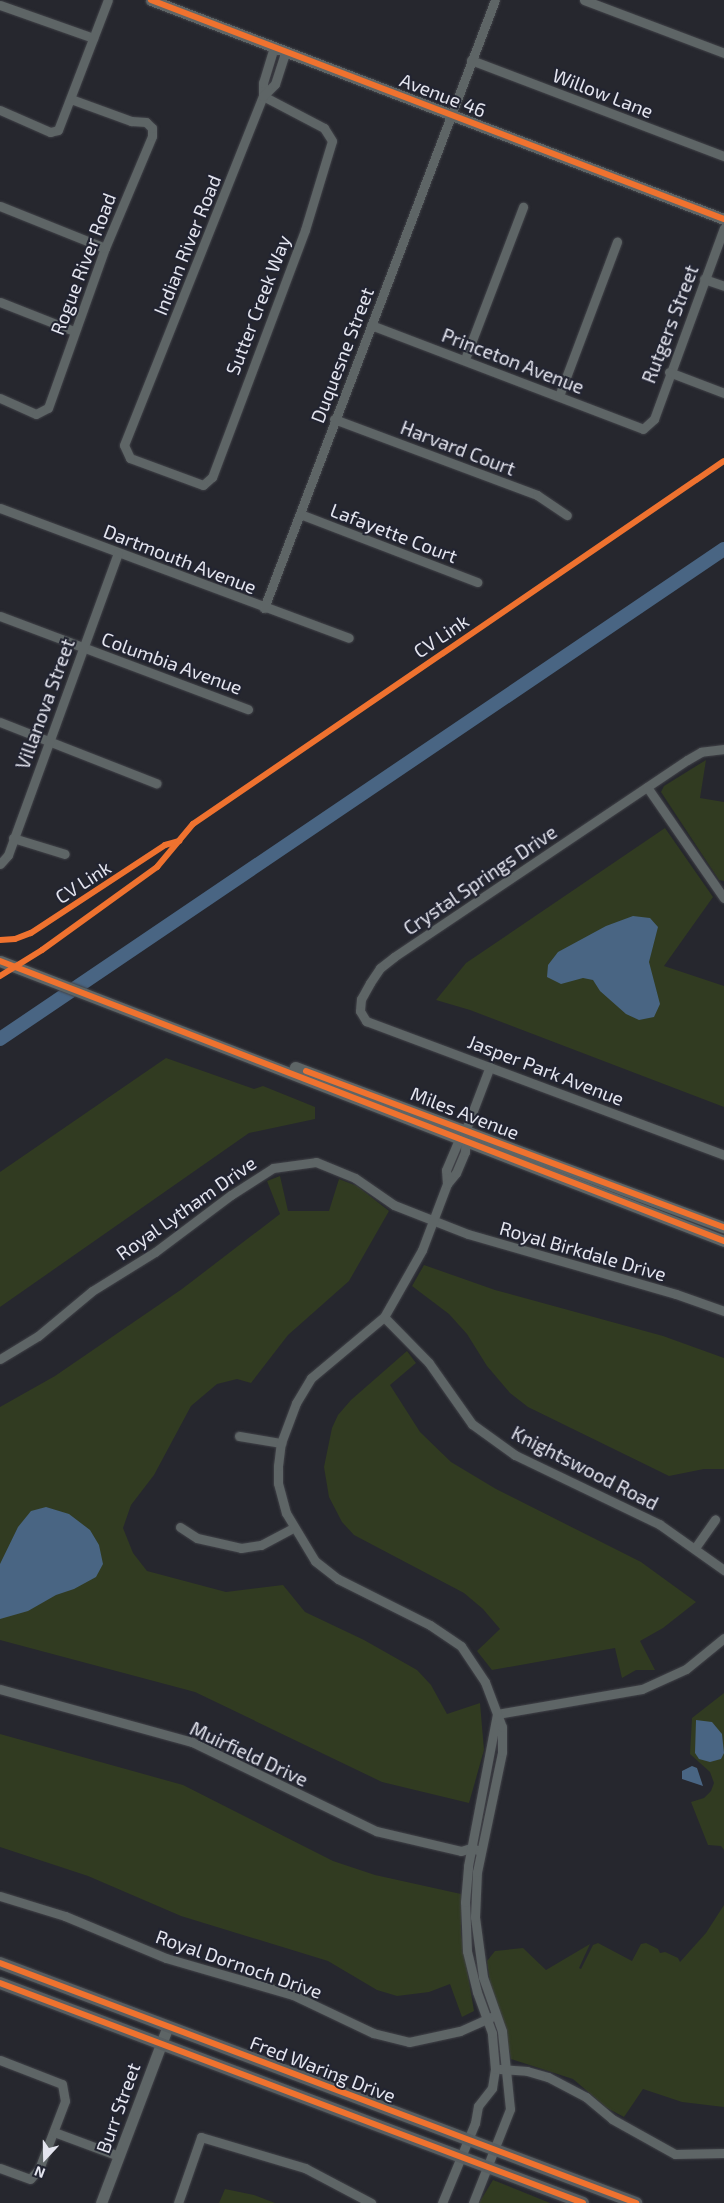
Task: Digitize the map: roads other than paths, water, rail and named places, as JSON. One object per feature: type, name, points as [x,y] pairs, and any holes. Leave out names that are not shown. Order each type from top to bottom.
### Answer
[{"type":"main road","name":"Fred Waring Drive","points":[[0,1963],[636,2203]]},
{"type":"main road","name":"Fred Waring Drive","points":[[0,1983],[582,2203]]},
{"type":"street","points":[[0,110],[50,132],[60,127],[108,0]]},
{"type":"street","name":"Avenue 46","points":[[151,0],[724,219]]},
{"type":"street","name":"Duquesne Street","points":[[264,608],[334,419],[495,0]]},
{"type":"street","points":[[584,0],[724,53]]},
{"type":"street","points":[[0,5],[93,38]]},
{"type":"street","name":"Indian River Road","points":[[207,484],[197,484],[126,454],[126,440],[264,96],[263,83],[274,47]]},
{"type":"street","points":[[264,96],[275,84],[286,52]]},
{"type":"street","name":"Willow Lane","points":[[471,60],[724,156]]},
{"type":"street","name":"Sutter Creek Way","points":[[207,484],[305,230],[331,136],[324,128],[264,96]]},
{"type":"street","name":"Rogue River Road","points":[[0,398],[42,414],[48,408],[105,248],[150,140],[150,124],[71,99]]},
{"type":"street","points":[[0,206],[105,248]]},
{"type":"street","points":[[465,359],[523,207]]},
{"type":"street","name":"Rutgers Street","points":[[643,429],[654,419],[669,372],[724,228]]},
{"type":"street","points":[[559,396],[617,242]]},
{"type":"street","points":[[704,279],[724,286]]},
{"type":"street","points":[[0,302],[74,331]]},
{"type":"street","name":"Princeton Avenue","points":[[371,325],[465,359],[643,429]]},
{"type":"street","points":[[669,372],[724,393]]},
{"type":"street","name":"Harvard Court","points":[[334,419],[537,495],[567,516]]},
{"type":"street","name":"Dartmouth Avenue","points":[[0,508],[264,608],[349,638]]},
{"type":"street","name":"Lafayette Court","points":[[300,514],[477,582]]},
{"type":"street","name":"Villanova Street","points":[[0,864],[8,855],[118,553]]},
{"type":"street","name":"Columbia Avenue","points":[[0,616],[248,709]]},
{"type":"street","points":[[0,722],[156,783]]},
{"type":"street","name":"Crystal Springs Drive","points":[[360,1011],[361,999],[370,983],[380,968],[394,957],[694,756],[724,749]]},
{"type":"street","points":[[648,787],[724,898]]},
{"type":"street","points":[[13,838],[65,854]]},
{"type":"street","name":"Miles Avenue","points":[[0,961],[194,1034],[461,1141],[724,1240]]},
{"type":"street","name":"Jasper Park Avenue","points":[[360,1011],[366,1021],[724,1155]]},
{"type":"street","name":"Miles Avenue","points":[[194,1034],[328,1078],[724,1227]]},
{"type":"street","points":[[442,2203],[446,2188],[469,2140],[478,2106],[492,2088],[495,2069],[494,2041],[473,1979],[466,1941],[465,1902],[475,1853],[497,1714],[478,1669],[461,1646],[430,1625],[338,1579],[315,1561],[293,1528],[278,1483],[280,1443],[296,1403],[311,1378],[384,1317],[422,1250],[447,1184],[446,1170],[461,1141],[490,1066]]},
{"type":"street","name":"Royal Lytham Drive","points":[[0,1359],[38,1336],[92,1291],[156,1252],[230,1195],[273,1168],[316,1162],[355,1178],[394,1205],[432,1220]]},
{"type":"street","name":"Royal Birkdale Drive","points":[[432,1220],[511,1248],[676,1294],[724,1311]]},
{"type":"street","name":"Knightswood Road","points":[[384,1317],[429,1363],[472,1424],[515,1454],[659,1524],[724,1570]]},
{"type":"street","points":[[239,1436],[280,1443]]},
{"type":"street","points":[[695,1548],[715,1519]]},
{"type":"street","points":[[180,1527],[196,1538],[241,1548],[261,1545],[293,1528]]},
{"type":"street","points":[[497,1714],[642,1689],[686,1669],[724,1638]]},
{"type":"street","name":"Muirfield Drive","points":[[0,1689],[192,1742],[376,1831],[475,1853]]},
{"type":"street","points":[[473,2203],[510,2109],[504,2040],[477,1950],[475,1853]]},
{"type":"street","name":"Royal Dornoch Drive","points":[[0,1896],[65,1916],[166,1958],[293,1995],[373,2033],[409,2042],[460,2030],[496,2015]]},
{"type":"street","name":"Burr Street","points":[[101,2203],[168,2026]]},
{"type":"street","points":[[0,2060],[62,2084],[65,2101],[39,2169],[30,2179],[0,2168]]},
{"type":"street","points":[[495,2069],[548,2077],[586,2097],[612,2119],[674,2154],[724,2153]]},
{"type":"street","points":[[54,2132],[119,2156]]},
{"type":"street","points":[[178,2203],[201,2137],[305,2168],[371,2203]]},
{"type":"water","points":[[633,916],[650,918],[658,927],[649,962],[660,1004],[654,1017],[639,1020],[626,1014],[600,991],[593,980],[583,978],[561,984],[547,977],[548,965],[558,952],[606,926]]},
{"type":"water","points":[[46,1507],[69,1514],[90,1530],[99,1545],[103,1564],[96,1577],[74,1589],[56,1595],[28,1611],[0,1619],[0,1564],[18,1527],[31,1511]]},
{"type":"water","points":[[696,1720],[712,1722],[722,1734],[724,1753],[721,1759],[710,1762],[699,1759],[695,1753]]},
{"type":"water","points":[[692,1766],[697,1768],[703,1786],[682,1779],[682,1771]]},
{"type":"waterway","points":[[0,1039],[724,549]]}]
